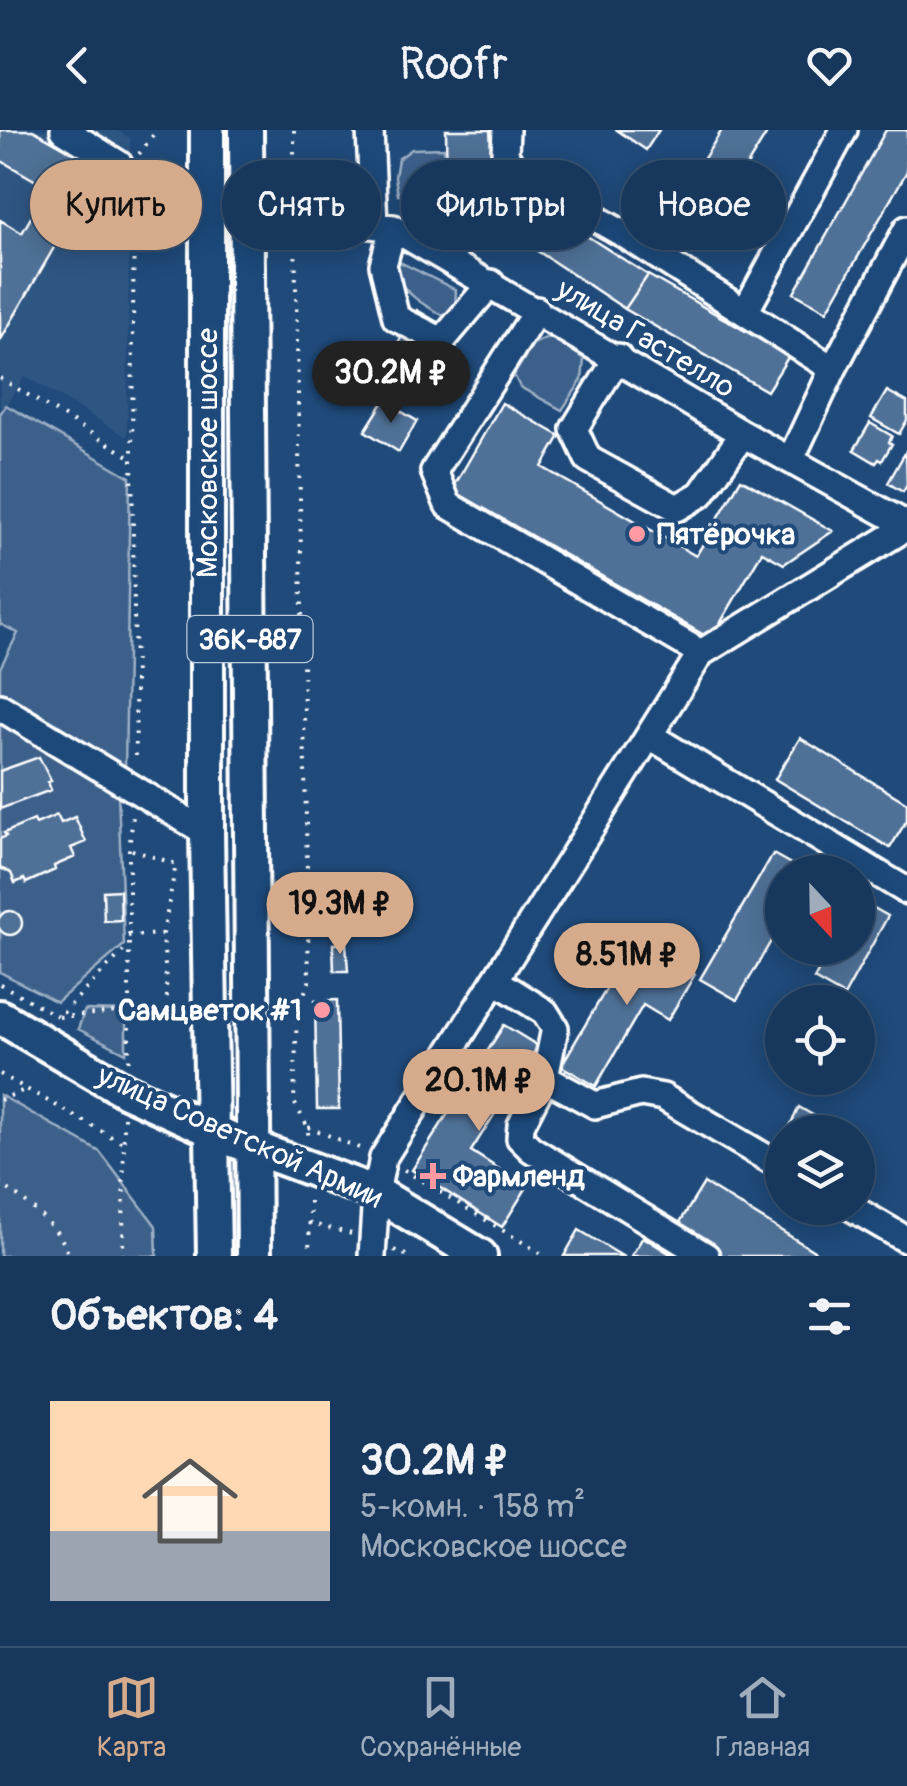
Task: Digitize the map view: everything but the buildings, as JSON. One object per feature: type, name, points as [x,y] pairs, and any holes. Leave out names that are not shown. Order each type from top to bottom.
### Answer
[{"type":"main road","name":"Московское шоссе","points":[[207,130],[208,832],[233,1139],[254,1256]]},
{"type":"main road","name":"Московское шоссе","points":[[227,130],[231,160]]},
{"type":"main road","name":"Московское шоссе","points":[[242,160],[246,130]]},
{"type":"main road","name":"Московское шоссе","points":[[234,1256],[237,250]]},
{"type":"main road","name":"улица Советской Армии","points":[[0,1017],[126,1091],[233,1139],[376,1193],[480,1256]]},
{"type":"main road","name":"Московское шоссе","points":[[214,1256],[233,1139]]},
{"type":"street","points":[[64,130],[113,160]]},
{"type":"street","points":[[370,130],[384,226],[383,265],[396,318],[442,341],[492,283]]},
{"type":"street","points":[[506,130],[505,154],[514,172],[625,235],[833,369]]},
{"type":"street","points":[[745,312],[844,130]]},
{"type":"street","name":"улица Гастелло","points":[[381,226],[492,283],[743,434],[907,526]]},
{"type":"street","points":[[791,460],[833,369],[907,230]]},
{"type":"street","points":[[536,310],[434,471],[448,505],[701,653]]},
{"type":"street","points":[[618,358],[574,429],[588,459],[678,508],[702,494],[743,434]]},
{"type":"street","points":[[372,1256],[376,1193],[383,1158],[701,653],[907,526]]},
{"type":"street","points":[[0,706],[208,832]]},
{"type":"street","points":[[650,736],[907,891]]},
{"type":"street","points":[[496,980],[545,1012],[555,1028],[545,1078],[521,1125],[520,1138],[530,1150],[706,1256]]},
{"type":"street","points":[[545,1078],[595,1105],[641,1093],[663,1097],[765,1157]]},
{"type":"street","points":[[875,1221],[907,1240]]},
{"type":"path","points":[[134,160],[157,130]]},
{"type":"path","points":[[294,130],[294,160]]},
{"type":"path","points":[[130,1051],[129,849],[137,788],[134,250]]},
{"type":"path","points":[[296,250],[309,982],[297,1011],[294,1102],[308,1126],[312,1169],[309,1256]]},
{"type":"path","points":[[0,378],[132,458]]},
{"type":"path","points":[[0,984],[60,1016],[130,1011],[168,1014],[163,934],[176,864],[129,849]]},
{"type":"path","points":[[128,936],[163,934]]},
{"type":"path","points":[[60,1016],[129,945]]},
{"type":"path","points":[[0,1074],[122,1142],[124,1256]]},
{"type":"path","points":[[0,1100],[27,1089]]},
{"type":"path","points":[[308,1126],[383,1158],[545,1256]]},
{"type":"path","points":[[0,1183],[36,1210],[67,1248],[68,1256]]},
{"type":"shaded area","points":[[0,130],[116,130],[130,138],[130,160],[30,160],[30,250],[129,250],[127,437],[25,376],[0,414]]},
{"type":"shaded area","points":[[444,148],[444,160],[401,160],[398,195],[398,159],[412,149]]},
{"type":"shaded area","points":[[398,261],[456,290],[455,309],[444,316],[415,298],[392,271]]},
{"type":"shaded area","points":[[550,336],[584,359],[582,380],[562,410],[520,387],[514,375],[533,344]]},
{"type":"shaded area","points":[[6,405],[130,477],[125,771],[0,702],[0,668],[18,633],[0,624],[0,414]]},
{"type":"shaded area","points":[[0,715],[118,793],[124,945],[57,1002],[0,972]]},
{"type":"shaded area","points":[[85,1010],[126,1011],[126,1053],[78,1029]]},
{"type":"shaded area","points":[[0,1095],[100,1152],[156,1226],[157,1256],[0,1256]]},
{"type":"place","name":"Пятёрочка","points":[[637,534]]},
{"type":"place","name":"Самцветок #1","points":[[322,1010]]},
{"type":"place","name":"Фармленд","points":[[433,1176]]}]
